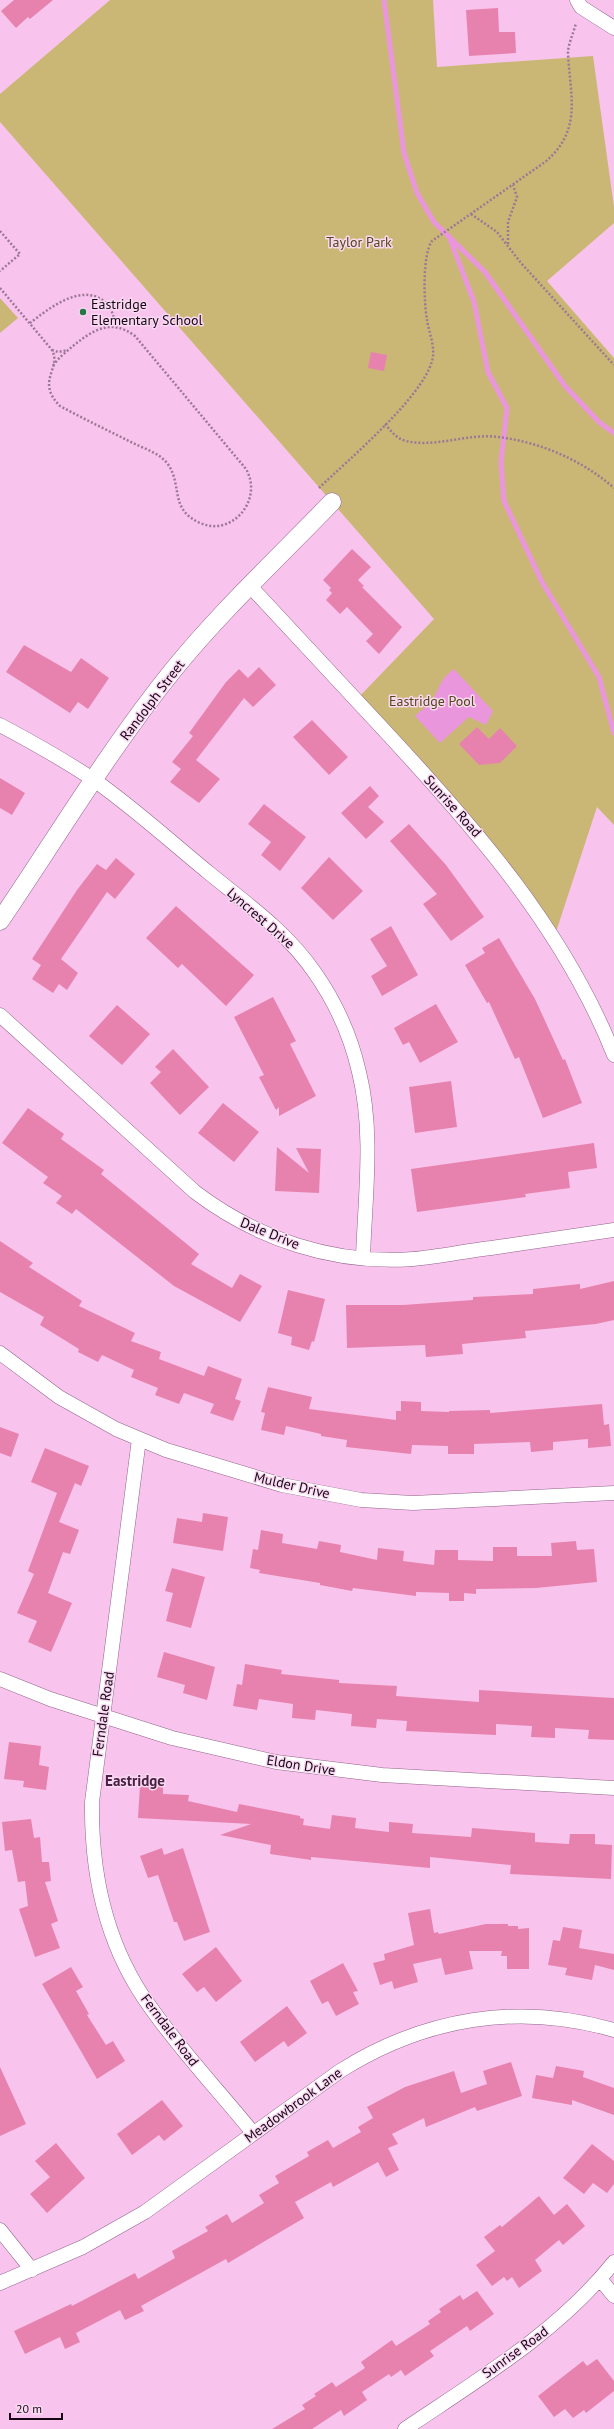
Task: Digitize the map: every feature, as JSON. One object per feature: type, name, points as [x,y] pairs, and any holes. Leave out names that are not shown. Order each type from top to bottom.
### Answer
[{"type":"street","points":[[579,4],[614,28]]},
{"type":"street","name":"Randolph Street","points":[[0,921],[94,781],[174,670],[250,586],[332,502]]},
{"type":"street","name":"Sunrise Road","points":[[250,586],[431,780],[492,851],[532,904],[562,951],[598,1019],[614,1055]]},
{"type":"street","name":"Lyncrest Drive","points":[[0,725],[94,781],[275,927],[306,960],[332,1001],[354,1054],[366,1110],[367,1138],[363,1257]]},
{"type":"street","name":"Dale Drive","points":[[0,1015],[143,1146],[210,1203],[240,1222],[273,1238],[323,1252],[363,1257],[413,1258],[614,1230]]},
{"type":"street","name":"Mulder Drive","points":[[0,1352],[59,1397],[97,1419],[140,1439],[179,1454],[282,1485],[361,1500],[437,1503],[614,1493]]},
{"type":"street","name":"Ferndale Road","points":[[140,1439],[92,1802],[92,1835],[95,1872],[114,1941],[130,1974],[150,2008],[253,2133]]},
{"type":"street","name":"Eldon Drive","points":[[0,1679],[50,1699],[103,1717],[200,1745],[312,1768],[382,1776],[614,1788]]},
{"type":"street","name":"Meadowbrook Lane","points":[[0,2283],[88,2244],[145,2212],[253,2133],[354,2062],[385,2045],[420,2031],[458,2022],[523,2017],[568,2020],[614,2030]]},
{"type":"street","points":[[0,2230],[32,2270]]},
{"type":"street","name":"Sunrise Road","points":[[405,2429],[535,2339],[600,2280],[614,2262]]},
{"type":"street","points":[[600,2280],[614,2296]]},
{"type":"path","points":[[319,488],[400,410],[423,379],[432,361],[433,349],[425,306],[426,259],[428,246],[432,241],[513,185],[554,154],[569,131],[572,112],[568,52],[579,4]]},
{"type":"path","points":[[508,244],[508,222],[517,197],[513,185]]},
{"type":"path","points":[[471,214],[489,226],[508,244],[521,263],[614,365]]},
{"type":"path","points":[[0,231],[20,254],[0,271]]},
{"type":"path","points":[[0,288],[52,350],[54,355],[49,386],[57,402],[162,458],[175,478],[179,503],[190,518],[208,526],[217,527],[233,521],[243,512],[251,498],[252,482],[246,469],[139,340],[129,331],[114,326],[95,330],[70,349],[53,366]]},
{"type":"path","points":[[30,323],[59,303],[71,298],[85,296],[97,297],[106,304],[113,314],[114,326]]},
{"type":"path","points":[[52,350],[58,352],[70,349]]},
{"type":"path","points":[[385,424],[394,435],[406,441],[430,442],[495,436],[527,442],[567,457],[589,470],[614,488]]},
{"type":"green space","name":"Taylor Park","points":[[110,0],[433,0],[437,67],[593,56],[614,207],[614,223],[547,281],[614,358],[614,825],[597,807],[554,938],[356,700],[434,619],[0,122],[0,94]]},
{"type":"green space","points":[[0,298],[18,318],[0,333]]},
{"type":"shaded area","points":[[454,669],[493,711],[486,725],[469,717],[440,743],[415,716],[430,702],[442,681]]},
{"type":"building","points":[[14,0],[53,0],[30,19],[28,17],[16,28],[1,11]]},
{"type":"building","points":[[498,8],[499,32],[515,32],[516,53],[469,56],[466,10]]},
{"type":"building","points":[[371,352],[387,355],[384,371],[368,368]]},
{"type":"building","points":[[352,549],[371,567],[358,580],[364,586],[362,587],[402,627],[379,654],[366,641],[373,634],[347,607],[340,614],[326,600],[332,593],[329,590],[331,588],[323,580]]},
{"type":"building","points":[[24,645],[71,672],[81,658],[109,678],[88,709],[78,702],[70,713],[6,672]]},
{"type":"building","points":[[259,667],[276,685],[253,707],[244,698],[196,760],[220,779],[199,803],[170,782],[181,769],[172,762],[193,736],[189,733],[226,682],[239,669],[248,678]]},
{"type":"building","points":[[312,720],[348,757],[329,775],[293,737]]},
{"type":"building","points":[[477,727],[489,739],[500,728],[517,746],[500,763],[479,765],[459,744]]},
{"type":"building","points":[[0,778],[25,793],[12,815],[0,808]]},
{"type":"building","points":[[370,786],[379,796],[368,807],[384,822],[366,839],[341,813]]},
{"type":"building","points":[[264,804],[306,837],[280,871],[261,855],[271,842],[248,824]]},
{"type":"building","points":[[409,824],[446,865],[484,917],[451,941],[423,904],[437,894],[390,841]]},
{"type":"building","points":[[329,857],[363,891],[333,920],[301,888]]},
{"type":"building","points":[[116,858],[135,874],[115,899],[107,892],[61,959],[78,973],[67,990],[59,984],[53,993],[32,979],[41,965],[32,959],[77,890],[97,864],[106,870]]},
{"type":"building","points":[[176,906],[254,975],[226,1006],[182,964],[178,968],[146,938]]},
{"type":"building","points":[[391,926],[418,975],[382,996],[371,976],[387,966],[370,939]]},
{"type":"building","points":[[499,938],[535,999],[563,1060],[565,1059],[582,1103],[543,1118],[519,1057],[515,1059],[489,1002],[487,1003],[465,965],[485,953],[482,948]]},
{"type":"building","points":[[273,997],[296,1041],[290,1044],[316,1096],[279,1116],[279,1107],[276,1110],[259,1077],[264,1075],[234,1017]]},
{"type":"building","points":[[436,1004],[458,1042],[420,1063],[409,1042],[403,1045],[394,1028]]},
{"type":"building","points":[[117,1005],[150,1034],[122,1065],[89,1036]]},
{"type":"building","points":[[173,1049],[209,1087],[180,1115],[150,1083],[161,1072],[155,1067]]},
{"type":"building","points":[[451,1081],[457,1127],[415,1133],[409,1087]]},
{"type":"building","points":[[223,1103],[259,1132],[234,1162],[198,1133]]},
{"type":"building","points":[[28,1108],[64,1134],[61,1139],[104,1170],[101,1174],[199,1254],[191,1264],[232,1288],[240,1274],[262,1286],[240,1322],[174,1286],[76,1209],[72,1214],[56,1203],[62,1196],[43,1183],[48,1177],[2,1143]]},
{"type":"building","points":[[594,1143],[597,1168],[568,1172],[570,1188],[525,1194],[526,1197],[417,1212],[411,1169]]},
{"type":"building","points":[[277,1147],[309,1173],[296,1148],[321,1149],[319,1193],[275,1191]]},
{"type":"building","points":[[0,1241],[33,1263],[29,1267],[82,1301],[79,1306],[135,1333],[131,1341],[161,1352],[159,1359],[204,1376],[208,1366],[242,1379],[235,1399],[241,1401],[233,1421],[210,1413],[214,1404],[184,1393],[179,1404],[155,1395],[158,1388],[131,1377],[134,1370],[102,1355],[98,1362],[78,1352],[79,1349],[40,1325],[44,1317],[0,1292]]},
{"type":"building","points":[[614,1281],[614,1320],[596,1324],[525,1331],[526,1338],[462,1344],[463,1354],[426,1357],[425,1345],[347,1348],[346,1305],[403,1305],[473,1300],[473,1297],[533,1294],[533,1289],[580,1284],[580,1289]]},
{"type":"building","points":[[288,1290],[325,1299],[314,1342],[312,1341],[309,1350],[291,1345],[292,1337],[278,1333]]},
{"type":"building","points":[[268,1387],[312,1397],[309,1409],[396,1420],[396,1411],[401,1411],[401,1401],[421,1402],[421,1411],[449,1412],[490,1410],[490,1413],[602,1404],[604,1425],[609,1424],[611,1446],[588,1448],[588,1439],[553,1442],[553,1450],[531,1452],[530,1442],[474,1444],[474,1454],[448,1454],[448,1446],[412,1445],[411,1454],[346,1447],[347,1440],[321,1436],[321,1434],[286,1426],[284,1435],[261,1430],[265,1413],[261,1412]]},
{"type":"building","points":[[0,1427],[19,1434],[11,1457],[0,1453]]},
{"type":"building","points":[[45,1448],[89,1466],[81,1486],[75,1483],[59,1522],[79,1530],[70,1554],[63,1552],[48,1593],[72,1603],[51,1652],[28,1642],[37,1621],[17,1613],[34,1574],[28,1571],[57,1493],[31,1482]]},
{"type":"building","points":[[203,1513],[228,1517],[223,1551],[173,1543],[177,1518],[202,1522]]},
{"type":"building","points":[[261,1530],[283,1534],[282,1543],[317,1549],[319,1541],[341,1545],[340,1552],[377,1560],[378,1548],[404,1551],[403,1561],[434,1565],[435,1550],[458,1550],[458,1560],[493,1561],[493,1547],[517,1547],[517,1556],[552,1556],[551,1543],[576,1541],[577,1550],[594,1549],[597,1582],[536,1588],[476,1589],[476,1594],[464,1593],[464,1601],[449,1601],[449,1593],[416,1592],[416,1596],[353,1588],[352,1591],[320,1585],[320,1583],[259,1573],[260,1570],[250,1568],[253,1549],[258,1550]]},
{"type":"building","points":[[172,1568],[205,1577],[191,1628],[166,1621],[173,1593],[165,1591]]},
{"type":"building","points":[[164,1652],[215,1667],[207,1700],[183,1693],[185,1685],[157,1677]]},
{"type":"building","points":[[245,1664],[282,1670],[281,1674],[339,1680],[339,1683],[397,1686],[396,1696],[479,1702],[479,1690],[614,1698],[614,1740],[588,1739],[589,1730],[555,1728],[555,1738],[531,1737],[532,1726],[496,1724],[496,1735],[406,1731],[407,1721],[377,1719],[376,1728],[351,1726],[352,1714],[316,1710],[315,1720],[292,1718],[293,1704],[259,1699],[257,1710],[233,1706],[237,1684],[242,1685]]},
{"type":"building","points":[[9,1742],[41,1746],[39,1765],[49,1767],[46,1790],[23,1787],[24,1781],[4,1779]]},
{"type":"building","points":[[140,1785],[163,1786],[163,1794],[189,1795],[188,1801],[237,1812],[239,1804],[300,1816],[300,1818],[304,1819],[303,1825],[330,1829],[332,1815],[356,1818],[355,1828],[389,1832],[389,1822],[413,1824],[412,1833],[471,1837],[472,1828],[535,1833],[535,1842],[569,1844],[570,1834],[595,1834],[595,1844],[612,1845],[611,1879],[510,1874],[511,1865],[430,1857],[430,1868],[311,1857],[311,1860],[270,1854],[271,1845],[220,1835],[251,1824],[138,1818]]},
{"type":"building","points":[[31,1819],[34,1838],[40,1837],[42,1862],[49,1862],[51,1881],[45,1882],[58,1921],[51,1924],[60,1948],[35,1957],[19,1909],[28,1906],[25,1881],[18,1882],[12,1850],[5,1851],[2,1822]]},
{"type":"building","points":[[162,1848],[164,1855],[183,1848],[210,1932],[184,1941],[177,1922],[174,1922],[158,1875],[148,1878],[140,1856]]},
{"type":"building","points":[[430,1909],[434,1933],[438,1932],[439,1934],[486,1924],[508,1924],[508,1926],[518,1926],[518,1929],[529,1928],[529,1969],[507,1969],[507,1956],[501,1956],[502,1951],[469,1951],[473,1969],[445,1975],[441,1958],[413,1964],[418,1982],[394,1989],[392,1981],[380,1985],[373,1963],[385,1960],[384,1954],[414,1945],[408,1913]]},
{"type":"building","points":[[563,1927],[582,1930],[579,1948],[614,1954],[614,1970],[595,1965],[592,1980],[565,1975],[567,1968],[548,1965],[553,1940],[560,1941]]},
{"type":"building","points":[[216,1947],[242,1981],[216,2002],[204,1987],[197,1992],[182,1974]]},
{"type":"building","points":[[343,1963],[358,1991],[353,1992],[359,2004],[336,2016],[328,2001],[322,2004],[310,1981]]},
{"type":"building","points":[[71,1967],[83,1987],[76,1991],[89,2014],[87,2015],[106,2045],[113,2041],[125,2061],[97,2079],[42,1984]]},
{"type":"building","points":[[287,2006],[307,2033],[288,2047],[284,2041],[255,2062],[240,2042]]},
{"type":"building","points":[[511,2062],[522,2096],[477,2111],[475,2107],[426,2127],[424,2118],[392,2134],[398,2144],[388,2148],[399,2170],[386,2177],[378,2162],[333,2187],[331,2182],[295,2202],[304,2218],[228,2263],[226,2259],[141,2306],[144,2311],[125,2320],[120,2310],[76,2333],[80,2342],[65,2349],[60,2337],[25,2354],[14,2331],[71,2304],[72,2306],[135,2273],[138,2279],[175,2258],[172,2251],[208,2231],[205,2227],[227,2214],[232,2223],[264,2203],[259,2195],[279,2183],[275,2176],[309,2156],[307,2152],[328,2140],[333,2148],[361,2132],[358,2127],[373,2118],[367,2107],[405,2087],[454,2071],[461,2093],[487,2084],[483,2071]]},
{"type":"building","points":[[556,2066],[584,2071],[583,2077],[614,2088],[614,2115],[572,2100],[572,2105],[532,2098],[536,2075],[553,2078]]},
{"type":"building","points":[[0,2067],[26,2124],[0,2136]]},
{"type":"building","points":[[162,2100],[183,2126],[164,2141],[159,2135],[132,2155],[117,2134]]},
{"type":"building","points":[[56,2143],[85,2178],[47,2213],[30,2194],[50,2177],[35,2161]]},
{"type":"building","points":[[592,2144],[614,2161],[614,2184],[607,2193],[593,2183],[584,2194],[563,2178]]},
{"type":"building","points":[[539,2196],[554,2215],[567,2204],[585,2226],[563,2245],[559,2240],[535,2260],[542,2271],[519,2288],[512,2277],[507,2281],[504,2277],[492,2286],[476,2265],[495,2251],[484,2237],[500,2225],[502,2227]]},
{"type":"building","points":[[477,2291],[494,2314],[470,2331],[467,2326],[430,2351],[434,2356],[405,2376],[401,2370],[391,2377],[389,2374],[362,2392],[367,2400],[344,2416],[341,2410],[312,2429],[272,2429],[305,2409],[302,2405],[316,2396],[314,2394],[332,2382],[336,2387],[365,2368],[361,2362],[392,2340],[396,2346],[430,2324],[428,2321],[441,2312],[439,2309],[460,2295],[463,2300]]},
{"type":"building","points":[[597,2359],[614,2381],[614,2391],[586,2413],[584,2410],[573,2418],[565,2409],[554,2417],[538,2396],[583,2361],[587,2366]]},
{"type":"waterway","points":[[384,0],[404,153],[417,193],[434,222],[485,272],[565,386],[599,422],[614,433]]},
{"type":"waterway","points":[[449,236],[474,302],[488,372],[507,408],[501,462],[504,501],[542,582],[599,677],[614,733]]},
{"type":"place","name":"Eastridge Elementary School","points":[[83,312]]},
{"type":"district","name":"Eastridge","points":[[135,1780]]},
{"type":"park label","name":"Eastridge Pool","points":[[432,701]]}]
